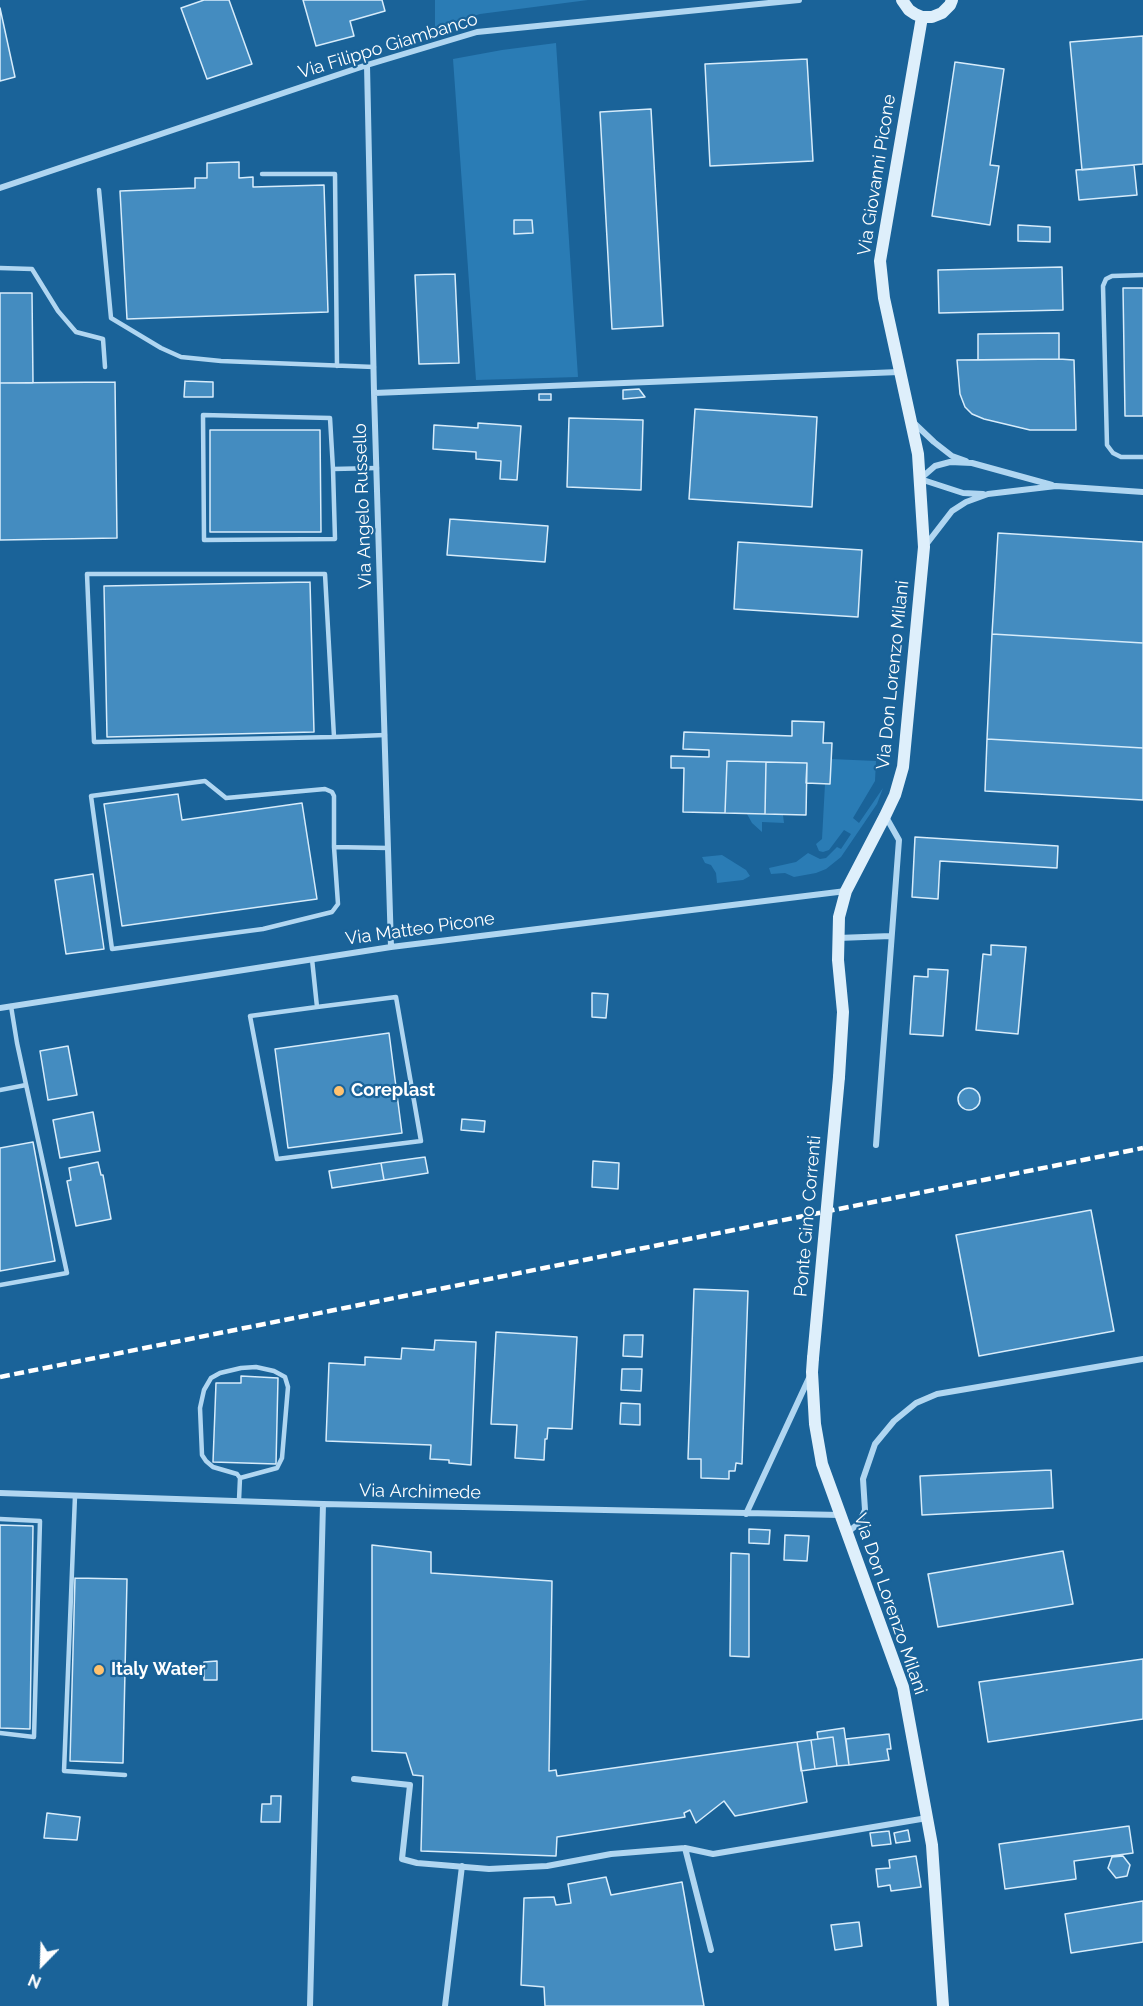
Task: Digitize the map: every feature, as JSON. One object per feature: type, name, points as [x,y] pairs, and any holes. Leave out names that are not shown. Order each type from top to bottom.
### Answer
[{"type":"street","name":"Via Filippo Giambanco","points":[[0,188],[367,65],[477,32],[799,0]]},
{"type":"street","points":[[902,0],[909,10],[922,17],[932,17],[942,13],[950,6],[952,0]]},
{"type":"street","name":"Via Giovanni Picone","points":[[920,480],[912,421],[899,372],[884,297],[880,261],[922,17]]},
{"type":"street","name":"Via Angelo Russello","points":[[367,65],[374,393],[392,946]]},
{"type":"street","points":[[374,393],[899,372]]},
{"type":"street","points":[[912,421],[952,456],[1056,486]]},
{"type":"street","points":[[920,480],[935,466],[950,462],[972,463]]},
{"type":"street","points":[[920,480],[963,493],[988,494],[1056,486],[1143,492]]},
{"type":"street","name":"Via Don Lorenzo Milani","points":[[839,1077],[843,1012],[838,960],[839,917],[846,891],[895,795],[903,767],[924,547],[920,480]]},
{"type":"street","points":[[924,547],[952,512],[966,502],[988,494]]},
{"type":"street","points":[[876,1145],[900,840],[885,816]]},
{"type":"street","name":"Via Matteo Picone","points":[[0,1008],[392,946],[846,891]]},
{"type":"street","points":[[838,938],[891,936]]},
{"type":"street","name":"Ponte Gino Correnti","points":[[813,1358],[839,1077]]},
{"type":"street","name":"Via Don Lorenzo Milani","points":[[813,1358],[814,1424],[822,1464],[903,1687],[932,1845],[943,2006]]},
{"type":"street","points":[[846,1534],[859,1523],[865,1510],[863,1479],[875,1444],[894,1421],[916,1403],[937,1395],[1143,1359]]},
{"type":"street","points":[[746,1514],[812,1372]]},
{"type":"street","name":"Via Archimede","points":[[0,1493],[323,1504],[840,1515]]},
{"type":"street","points":[[310,2006],[323,1504]]},
{"type":"street","points":[[354,1779],[410,1785],[402,1859],[417,1863],[489,1869],[547,1866],[611,1854],[685,1848],[713,1854],[927,1818]]},
{"type":"street","points":[[685,1848],[711,1950]]},
{"type":"street","points":[[445,2006],[462,1866]]},
{"type":"lane","points":[[262,174],[335,174],[337,366]]},
{"type":"lane","points":[[99,190],[111,318],[161,348],[181,357],[221,362],[374,367]]},
{"type":"lane","points":[[0,268],[32,269],[58,311],[76,332],[103,339],[105,367]]},
{"type":"lane","points":[[1143,275],[1112,276],[1106,279],[1103,286],[1107,445],[1113,453],[1121,457],[1143,457]]},
{"type":"lane","points":[[203,415],[330,418],[333,469],[334,539],[204,540],[203,415]]},
{"type":"lane","points":[[333,469],[377,468]]},
{"type":"lane","points":[[333,737],[325,574],[87,573],[94,742],[333,737],[385,735]]},
{"type":"lane","points":[[205,781],[226,798],[325,789],[332,792],[334,796],[334,847],[338,904],[332,912],[262,928],[112,949],[91,796],[205,781]]},
{"type":"lane","points":[[334,847],[388,848]]},
{"type":"lane","points":[[312,959],[317,1007]]},
{"type":"lane","points":[[396,997],[421,1141],[277,1159],[250,1016],[317,1007],[396,997]]},
{"type":"lane","points":[[0,1285],[67,1273],[11,1006]]},
{"type":"lane","points":[[0,1090],[26,1085]]},
{"type":"lane","points":[[239,1500],[240,1478],[237,1474],[213,1467],[202,1455],[200,1408],[204,1390],[211,1378],[220,1373],[256,1367],[274,1371],[285,1377],[288,1387],[282,1458],[277,1468],[240,1478]]},
{"type":"lane","points":[[75,1496],[63,1771],[125,1775]]},
{"type":"lane","points":[[0,1519],[40,1521],[34,1737],[0,1733]]},
{"type":"shaded area","points":[[435,0],[588,0],[480,14],[435,28]]},
{"type":"shaded area","points":[[556,43],[578,377],[476,380],[453,59]]},
{"type":"shaded area","points":[[831,759],[876,761],[875,781],[853,818],[859,823],[883,788],[877,804],[841,857],[826,869],[794,877],[785,873],[771,874],[769,868],[796,862],[808,853],[820,859],[826,858],[837,847],[841,849],[851,834],[844,830],[829,850],[823,852],[819,851],[816,844],[822,839],[825,784],[830,783]]},
{"type":"shaded area","points":[[747,814],[783,815],[784,823],[762,822],[762,832],[752,823]]},
{"type":"shaded area","points":[[722,855],[746,870],[750,876],[743,880],[717,883],[716,873],[702,857]]},
{"type":"building","points":[[204,0],[229,0],[252,64],[207,79],[181,8]]},
{"type":"building","points":[[303,0],[382,0],[385,11],[350,21],[354,36],[316,46]]},
{"type":"building","points":[[0,8],[15,77],[0,81]]},
{"type":"building","points":[[1143,36],[1143,164],[1082,170],[1070,42]]},
{"type":"building","points":[[807,59],[813,161],[710,166],[705,64]]},
{"type":"building","points":[[955,62],[1004,69],[990,165],[999,166],[990,225],[932,216]]},
{"type":"building","points":[[651,109],[663,326],[612,329],[600,112]]},
{"type":"building","points":[[239,162],[239,178],[253,177],[253,187],[324,185],[328,312],[127,319],[120,191],[195,188],[195,178],[207,178],[207,163]]},
{"type":"building","points":[[1134,165],[1137,195],[1079,200],[1076,170]]},
{"type":"building","points":[[514,220],[532,220],[533,233],[514,234]]},
{"type":"building","points":[[1018,225],[1050,227],[1050,242],[1018,241]]},
{"type":"building","points":[[1062,267],[1063,310],[939,313],[938,270]]},
{"type":"building","points":[[455,274],[459,363],[419,364],[415,275]]},
{"type":"building","points":[[1123,288],[1143,288],[1143,416],[1125,416]]},
{"type":"building","points":[[0,293],[32,293],[33,383],[0,383]]},
{"type":"building","points":[[1059,333],[1059,359],[978,360],[978,334]]},
{"type":"building","points":[[957,360],[1074,360],[1076,430],[1030,430],[984,419],[972,414],[965,407],[960,394]]},
{"type":"building","points":[[185,381],[213,382],[213,397],[184,397]]},
{"type":"building","points":[[115,382],[117,538],[0,540],[0,383]]},
{"type":"building","points":[[639,389],[645,397],[623,399],[623,390]]},
{"type":"building","points":[[539,394],[551,394],[551,400],[539,400]]},
{"type":"building","points":[[695,409],[817,417],[812,507],[689,499]]},
{"type":"building","points":[[569,418],[643,420],[641,490],[567,487]]},
{"type":"building","points":[[478,423],[521,426],[517,480],[500,479],[501,461],[476,459],[476,452],[433,449],[434,425],[478,428]]},
{"type":"building","points":[[210,430],[320,430],[321,532],[210,532]]},
{"type":"building","points":[[450,519],[548,526],[545,562],[447,555]]},
{"type":"building","points":[[998,533],[1143,542],[1143,643],[992,634]]},
{"type":"building","points":[[738,542],[862,550],[858,617],[734,609]]},
{"type":"building","points":[[310,582],[314,732],[107,737],[104,586]]},
{"type":"building","points":[[992,634],[1143,643],[1143,748],[987,739]]},
{"type":"building","points":[[792,721],[824,722],[823,743],[832,743],[830,784],[806,783],[807,763],[727,761],[725,813],[683,812],[684,768],[671,768],[671,756],[709,757],[709,750],[683,749],[684,732],[792,736]]},
{"type":"building","points":[[987,739],[1143,748],[1143,800],[985,791]]},
{"type":"building","points":[[727,761],[766,762],[765,814],[725,813]]},
{"type":"building","points":[[766,762],[807,763],[806,815],[765,814]]},
{"type":"building","points":[[178,794],[182,820],[302,803],[317,899],[122,926],[104,804]]},
{"type":"building","points":[[915,837],[1058,846],[1057,868],[940,861],[938,899],[912,897]]},
{"type":"building","points":[[93,874],[104,949],[66,954],[55,880]]},
{"type":"building","points":[[991,945],[1026,947],[1018,1034],[976,1030],[983,954],[991,955]]},
{"type":"building","points":[[928,969],[948,970],[943,1036],[910,1034],[914,976],[928,977]]},
{"type":"building","points":[[592,993],[608,994],[606,1018],[592,1017]]},
{"type":"building","name":"Coreplast","points":[[389,1033],[402,1133],[288,1148],[275,1049]]},
{"type":"building","points":[[68,1046],[77,1095],[48,1100],[40,1051]]},
{"type":"building","points":[[969,1088],[977,1091],[980,1099],[977,1107],[969,1110],[961,1107],[958,1099],[961,1091]]},
{"type":"building","points":[[93,1112],[100,1151],[60,1158],[53,1120]]},
{"type":"building","points":[[462,1119],[485,1121],[484,1132],[461,1130]]},
{"type":"building","points":[[33,1142],[55,1261],[0,1271],[0,1148]]},
{"type":"building","points":[[425,1157],[428,1173],[384,1180],[381,1163]]},
{"type":"building","points":[[593,1161],[619,1163],[618,1189],[592,1187]]},
{"type":"building","points":[[98,1162],[101,1175],[103,1175],[111,1219],[76,1226],[67,1181],[71,1180],[69,1168]]},
{"type":"building","points":[[381,1163],[384,1180],[332,1188],[329,1171]]},
{"type":"building","points":[[1091,1210],[1114,1331],[979,1356],[956,1235]]},
{"type":"building","points":[[694,1289],[748,1291],[742,1464],[736,1463],[735,1471],[729,1471],[729,1479],[701,1478],[701,1459],[688,1459]]},
{"type":"building","points":[[496,1332],[577,1337],[572,1429],[548,1428],[544,1460],[515,1458],[517,1425],[491,1424]]},
{"type":"building","points":[[624,1335],[643,1335],[642,1357],[623,1356]]},
{"type":"building","points":[[435,1340],[476,1342],[471,1465],[430,1459],[431,1445],[326,1441],[329,1363],[365,1365],[365,1357],[401,1359],[402,1348],[434,1350]]},
{"type":"building","points":[[622,1369],[642,1369],[641,1391],[621,1390]]},
{"type":"building","points":[[241,1376],[278,1378],[276,1464],[213,1462],[216,1383],[241,1383]]},
{"type":"building","points":[[621,1403],[640,1404],[640,1425],[620,1424]]},
{"type":"building","points":[[1051,1470],[1053,1508],[922,1515],[920,1476]]},
{"type":"building","points":[[0,1525],[33,1526],[30,1729],[0,1728]]},
{"type":"building","points":[[749,1529],[770,1530],[769,1544],[749,1543]]},
{"type":"building","points":[[785,1535],[809,1536],[807,1561],[784,1560]]},
{"type":"building","points":[[372,1545],[431,1552],[431,1573],[552,1581],[549,1771],[556,1770],[557,1776],[797,1742],[807,1802],[735,1816],[724,1801],[696,1823],[690,1810],[684,1813],[685,1817],[557,1837],[556,1856],[421,1851],[423,1776],[413,1775],[406,1753],[372,1751]]},
{"type":"building","points":[[1063,1551],[1073,1604],[938,1627],[928,1574]]},
{"type":"building","points":[[731,1553],[749,1554],[749,1657],[730,1656]]},
{"type":"building","name":"Italy Water","points":[[75,1578],[127,1579],[123,1763],[70,1761]]},
{"type":"building","points":[[1143,1659],[1143,1719],[988,1742],[979,1682]]},
{"type":"building","points":[[217,1661],[217,1680],[204,1680],[204,1662]]},
{"type":"building","points":[[844,1728],[849,1765],[837,1766],[833,1737],[818,1739],[817,1732]]},
{"type":"building","points":[[889,1734],[891,1749],[887,1749],[889,1760],[849,1765],[846,1739]]},
{"type":"building","points":[[833,1737],[837,1766],[815,1769],[811,1740]]},
{"type":"building","points":[[811,1740],[815,1769],[801,1771],[797,1742]]},
{"type":"building","points":[[271,1796],[281,1796],[280,1822],[261,1822],[262,1804],[271,1804]]},
{"type":"building","points":[[47,1813],[80,1817],[77,1840],[44,1838]]},
{"type":"building","points":[[1129,1826],[1133,1853],[1074,1861],[1076,1879],[1005,1889],[999,1844]]},
{"type":"building","points":[[908,1830],[910,1841],[896,1843],[894,1833]]},
{"type":"building","points":[[889,1831],[891,1844],[872,1846],[870,1833]]},
{"type":"building","points":[[916,1856],[921,1887],[891,1891],[890,1885],[878,1887],[876,1869],[890,1868],[889,1860]]},
{"type":"building","points":[[1123,1856],[1130,1865],[1127,1876],[1116,1878],[1108,1868],[1112,1857]]},
{"type":"building","points":[[606,1877],[611,1895],[682,1882],[704,2006],[545,2006],[544,1987],[521,1985],[524,1898],[554,1897],[556,1905],[571,1903],[568,1884]]},
{"type":"building","points":[[1143,1901],[1143,1942],[1071,1953],[1065,1914]]},
{"type":"building","points":[[859,1922],[862,1946],[835,1950],[831,1925]]},
{"type":"railway","points":[[0,1377],[1143,1148]]},
{"type":"place","name":"Coreplast","points":[[339,1091]]},
{"type":"place","name":"Italy Water","points":[[99,1670]]}]
